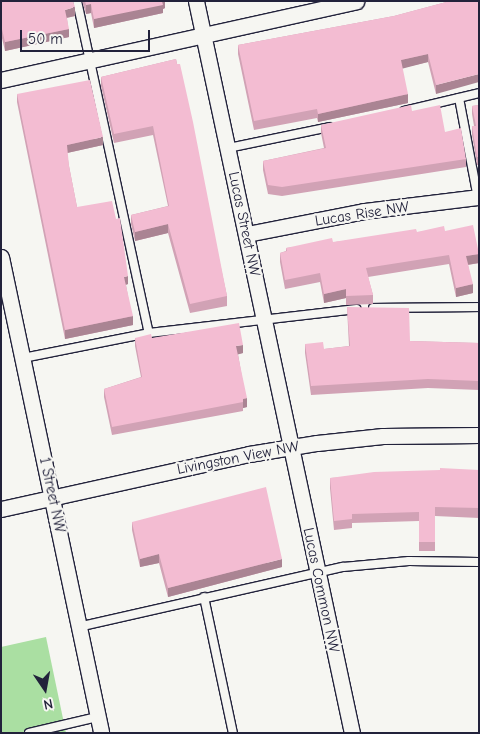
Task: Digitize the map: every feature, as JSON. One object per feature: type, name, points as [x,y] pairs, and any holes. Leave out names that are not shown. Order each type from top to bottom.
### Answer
[{"type":"street","name":"Lucas Street NW","points":[[196,1],[291,447]]},
{"type":"street","points":[[1,80],[356,1]]},
{"type":"street","name":"Lucas Rise NW","points":[[247,234],[364,211],[478,200]]},
{"type":"street","name":"1 Street NW","points":[[1,257],[101,733]]},
{"type":"street","name":"Livingston View NW","points":[[1,509],[291,447],[382,436],[479,434]]},
{"type":"street","name":"Lucas Common NW","points":[[291,447],[352,733]]},
{"type":"lane","points":[[77,1],[149,333]]},
{"type":"lane","points":[[396,112],[479,93]]},
{"type":"lane","points":[[459,98],[478,200]]},
{"type":"lane","points":[[228,148],[340,124]]},
{"type":"lane","points":[[23,358],[149,333],[263,319],[372,308],[479,307]]},
{"type":"lane","points":[[78,628],[204,597],[318,572],[393,562],[479,562]]},
{"type":"lane","points":[[204,597],[233,733]]},
{"type":"lane","points":[[29,733],[97,717]]},
{"type":"green space","points":[[46,637],[66,733],[1,733],[1,647]]},
{"type":"building","points":[[1,1],[73,1],[75,7],[65,10],[69,29],[5,42],[1,25]]},
{"type":"building","points":[[85,1],[162,1],[163,5],[94,19],[91,4],[86,5]]},
{"type":"building","points":[[450,1],[479,1],[479,74],[436,85],[428,54],[401,60],[408,94],[318,114],[317,109],[254,121],[238,45],[394,16]]},
{"type":"building","points":[[176,59],[177,64],[180,64],[193,122],[227,296],[190,304],[168,224],[135,232],[131,215],[169,206],[153,126],[114,134],[101,77]]},
{"type":"building","points":[[90,80],[103,137],[67,145],[69,166],[77,207],[112,201],[116,219],[120,218],[128,276],[124,277],[133,316],[65,330],[17,94]]},
{"type":"building","points":[[411,105],[412,111],[440,105],[445,132],[461,128],[466,159],[282,187],[268,185],[263,161],[326,148],[321,125]]},
{"type":"building","points":[[479,105],[479,157],[477,157],[472,126],[476,126],[472,106]]},
{"type":"building","points":[[473,225],[479,254],[466,256],[473,284],[456,288],[449,255],[366,268],[373,295],[346,296],[346,289],[324,294],[320,273],[285,280],[280,253],[287,251],[286,248],[332,238],[333,242],[416,229],[417,232],[444,226],[445,231]]},
{"type":"building","points":[[347,307],[409,308],[410,341],[479,343],[479,381],[428,379],[311,386],[305,344],[323,342],[324,349],[350,346]]},
{"type":"building","points":[[239,323],[243,345],[236,346],[247,398],[243,399],[243,402],[112,427],[104,389],[142,377],[135,338],[151,334],[152,338]]},
{"type":"building","points":[[440,468],[479,470],[479,508],[435,507],[435,542],[419,542],[419,512],[352,514],[352,519],[334,521],[330,478],[374,472],[440,470]]},
{"type":"building","points":[[266,487],[282,559],[168,588],[159,554],[140,559],[132,522]]}]
